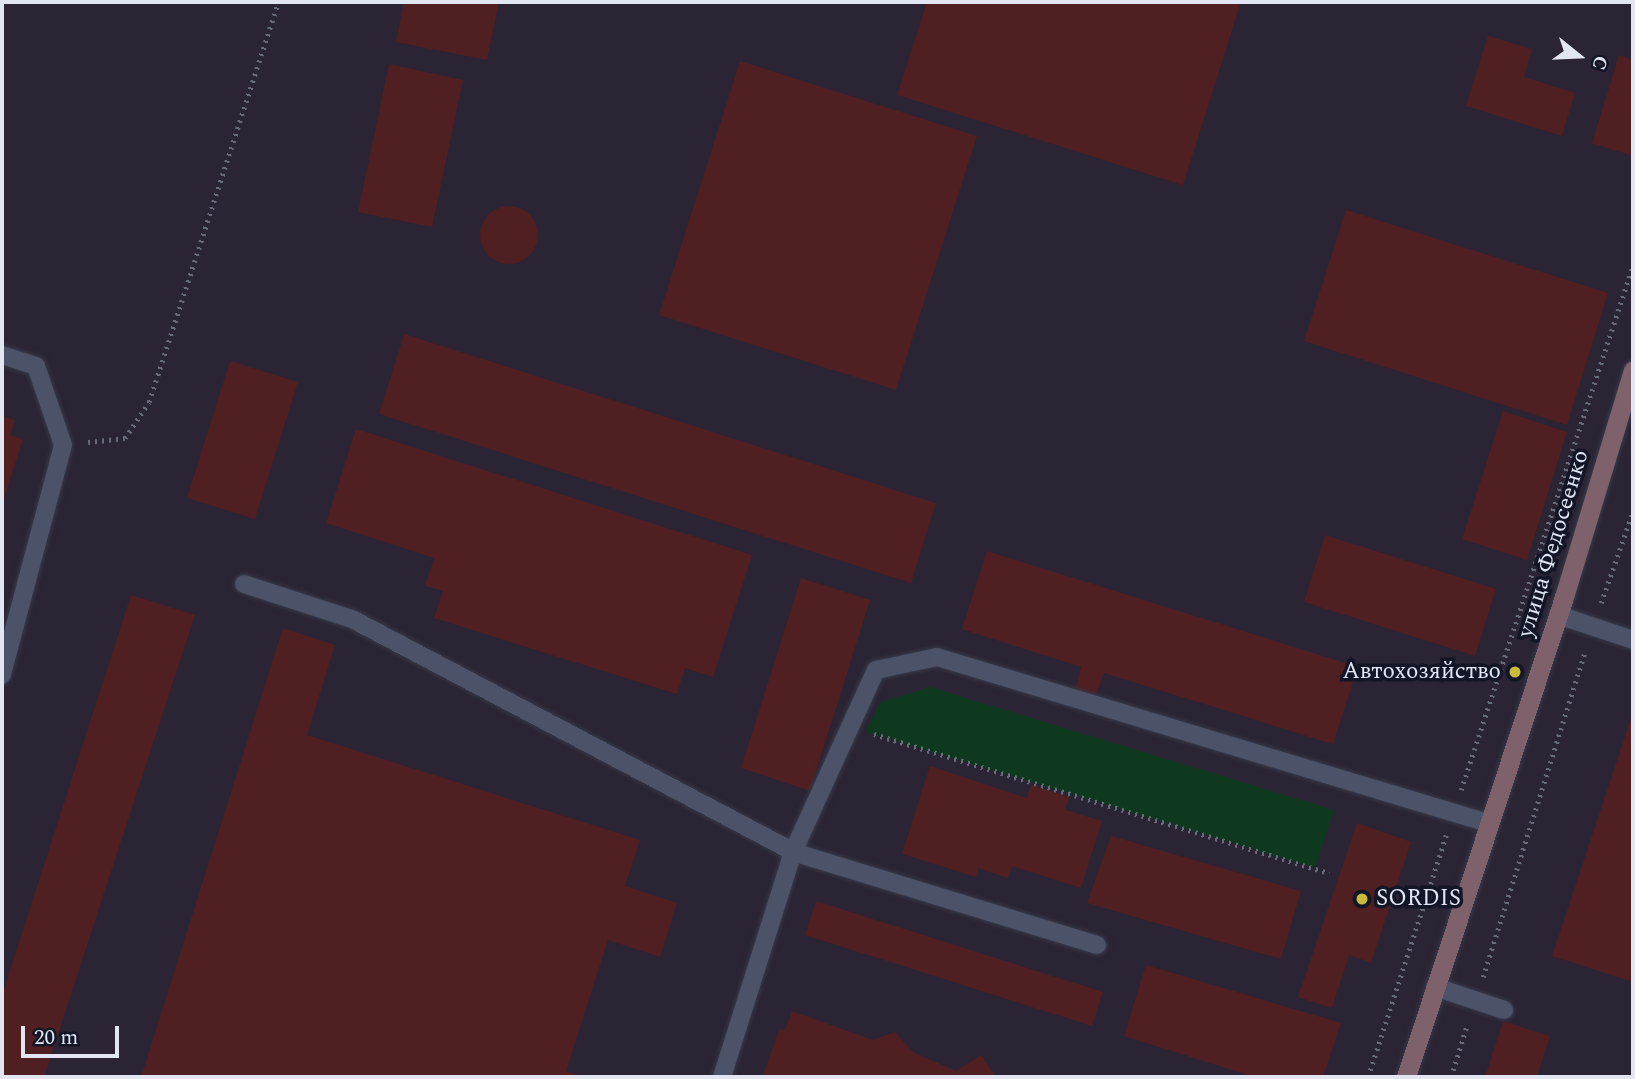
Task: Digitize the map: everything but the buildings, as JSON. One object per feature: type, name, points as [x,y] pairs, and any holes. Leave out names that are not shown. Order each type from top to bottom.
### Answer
[{"type":"main road","name":"улица Федосеенко","points":[[1406,1077],[1558,615],[1631,377]]},
{"type":"lane","points":[[2,355],[36,366],[63,445],[2,675]]},
{"type":"lane","points":[[244,584],[352,619],[793,852],[1097,945]]},
{"type":"lane","points":[[1558,615],[1633,640]]},
{"type":"lane","points":[[722,1077],[793,852],[876,670],[937,657],[1488,823]]},
{"type":"lane","points":[[1435,987],[1504,1010]]},
{"type":"path","points":[[63,445],[125,438],[149,402],[278,2]]},
{"type":"path","points":[[1368,1077],[1633,265]]},
{"type":"path","points":[[1451,1077],[1592,626],[1633,511]]},
{"type":"path","points":[[849,727],[1329,873]]},
{"type":"shaded area","points":[[2,2],[1633,2],[1633,1077],[2,1077]]},
{"type":"green space","points":[[930,687],[1334,810],[1315,868],[866,732],[880,702]]},
{"type":"place","name":"Автохозяйство","points":[[1515,672]]},
{"type":"place","name":"SORDIS","points":[[1362,899]]}]
